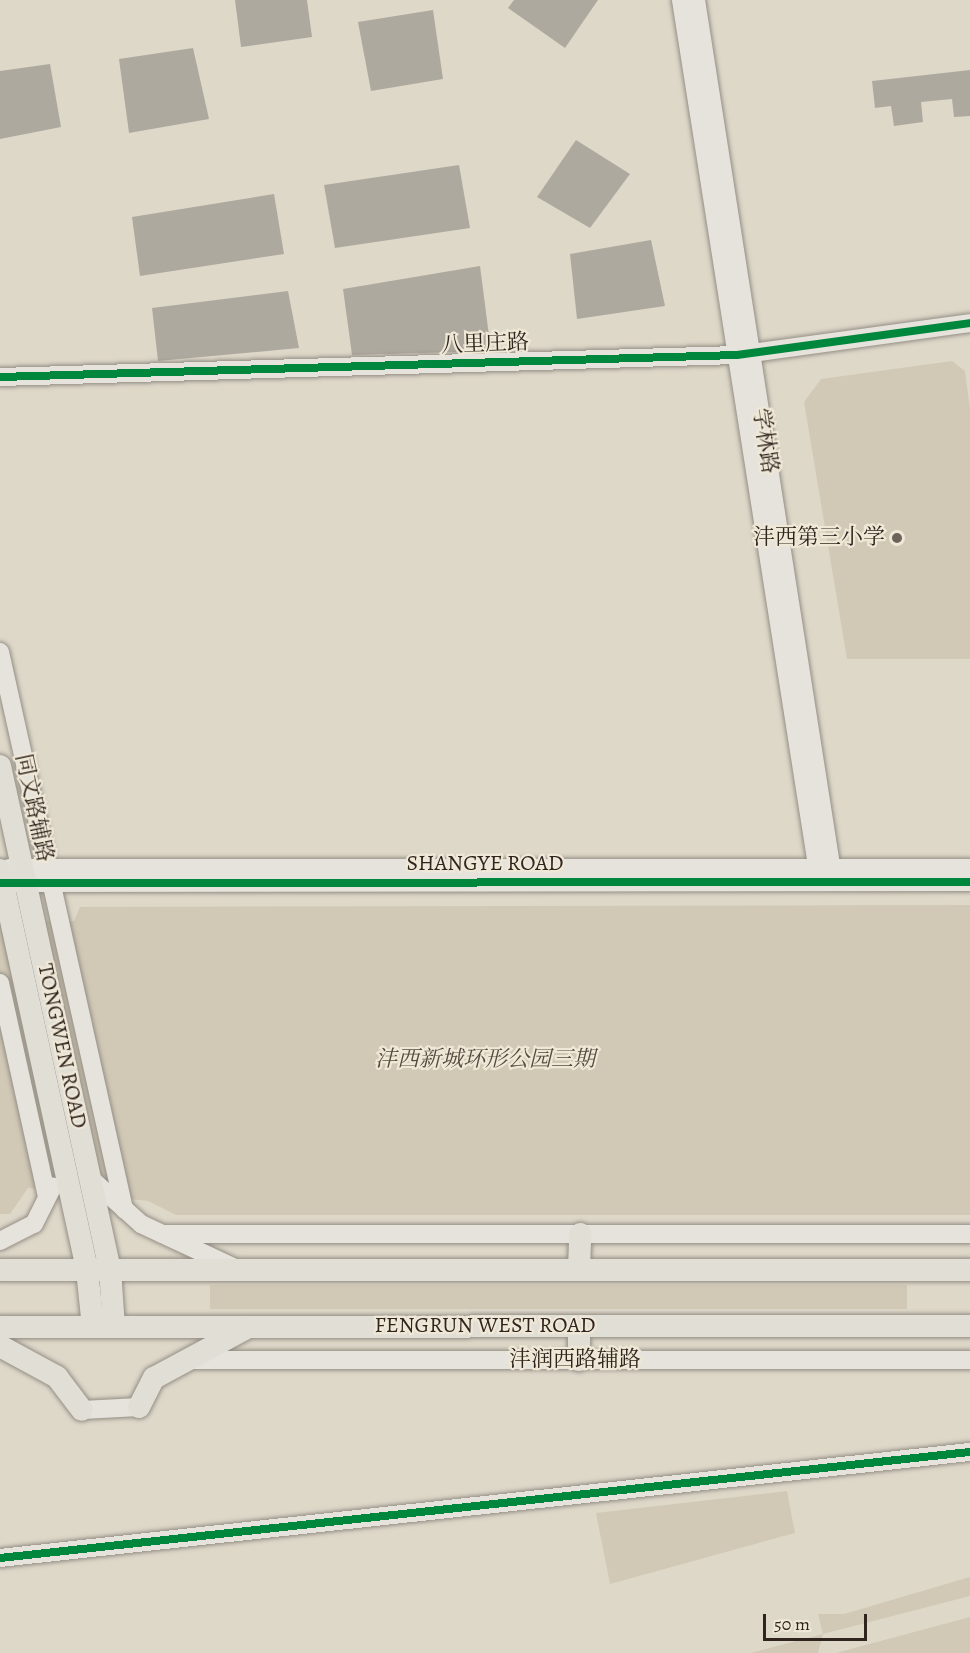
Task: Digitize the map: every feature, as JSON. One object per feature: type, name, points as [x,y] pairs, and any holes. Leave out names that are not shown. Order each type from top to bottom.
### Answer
[{"type":"main road","name":"TONGWEN ROAD","points":[[0,766],[9,876],[64,1163],[87,1270],[103,1327]]},
{"type":"main road","name":"TONGWEN ROAD","points":[[9,876],[90,1178],[110,1270],[103,1327]]},
{"type":"main road","points":[[579,1270],[580,1234]]},
{"type":"main road","points":[[0,1270],[970,1270]]},
{"type":"main road","points":[[579,1326],[579,1360]]},
{"type":"main road","name":"FENGRUN WEST ROAD","points":[[0,1327],[970,1326]]},
{"type":"main road","points":[[139,1407],[154,1378],[180,1360],[250,1327]]},
{"type":"main road","points":[[0,1346],[32,1361],[57,1377],[82,1410]]},
{"type":"street","name":"学林路","points":[[681,0],[744,354],[826,875]]},
{"type":"street","name":"学林路","points":[[696,0],[744,354]]},
{"type":"street","name":"八里庄路","points":[[0,377],[744,354],[970,323]]},
{"type":"street","name":"同文路辅路","points":[[0,652],[124,1209]]},
{"type":"street","name":"SHANGYE ROAD","points":[[9,876],[826,875],[970,868]]},
{"type":"street","name":"SHANGYE ROAD","points":[[826,875],[970,882]]},
{"type":"street","points":[[0,983],[47,1197]]},
{"type":"street","points":[[3,1238],[34,1224],[64,1163]]},
{"type":"street","points":[[90,1178],[124,1209],[162,1234],[238,1270]]},
{"type":"street","points":[[162,1234],[970,1234]]},
{"type":"street","name":"沣润西路辅路","points":[[180,1360],[970,1360]]},
{"type":"street","points":[[0,1361],[32,1361]]},
{"type":"street","points":[[82,1410],[139,1407]]},
{"type":"street","points":[[0,1558],[970,1452]]},
{"type":"green space","name":"沣西第三小学","points":[[952,361],[965,371],[970,409],[970,659],[847,659],[804,402],[821,379]]},
{"type":"green space","name":"沣西新城环形公园三期","points":[[970,905],[970,1215],[176,1215],[148,1201],[28,1188],[10,1214],[0,1214],[0,921],[74,921],[80,907]]},
{"type":"green space","points":[[210,1285],[907,1285],[907,1309],[210,1309]]},
{"type":"green space","points":[[787,1491],[795,1533],[610,1584],[596,1513]]},
{"type":"green space","points":[[970,1577],[970,1596],[823,1634],[818,1614],[844,1614]]},
{"type":"green space","points":[[970,1617],[970,1653],[836,1653]]},
{"type":"green space","points":[[823,1634],[818,1653],[751,1653]]},
{"type":"building","points":[[235,0],[307,0],[312,37],[241,47]]},
{"type":"building","points":[[514,0],[598,0],[565,48],[508,8]]},
{"type":"building","points":[[433,10],[443,79],[371,91],[358,22]]},
{"type":"building","points":[[193,48],[209,119],[129,133],[119,59]]},
{"type":"building","points":[[50,64],[61,127],[0,139],[0,71]]},
{"type":"building","points":[[970,70],[970,116],[954,117],[952,99],[921,102],[923,122],[894,126],[891,106],[875,108],[872,81]]},
{"type":"building","points":[[576,140],[630,174],[590,228],[537,197]]},
{"type":"building","points":[[459,165],[470,228],[335,248],[324,185]]},
{"type":"building","points":[[274,194],[284,254],[140,276],[132,217]]},
{"type":"building","points":[[651,240],[665,306],[577,319],[570,254]]},
{"type":"building","points":[[480,266],[491,351],[352,355],[343,289]]},
{"type":"building","points":[[288,291],[299,348],[158,361],[152,308]]},
{"type":"cycle path","points":[[0,377],[737,355],[970,323]]},
{"type":"cycle path","points":[[0,883],[970,882]]},
{"type":"cycle path","points":[[0,1558],[970,1452]]},
{"type":"place","name":"沣西第三小学","points":[[897,538]]}]
